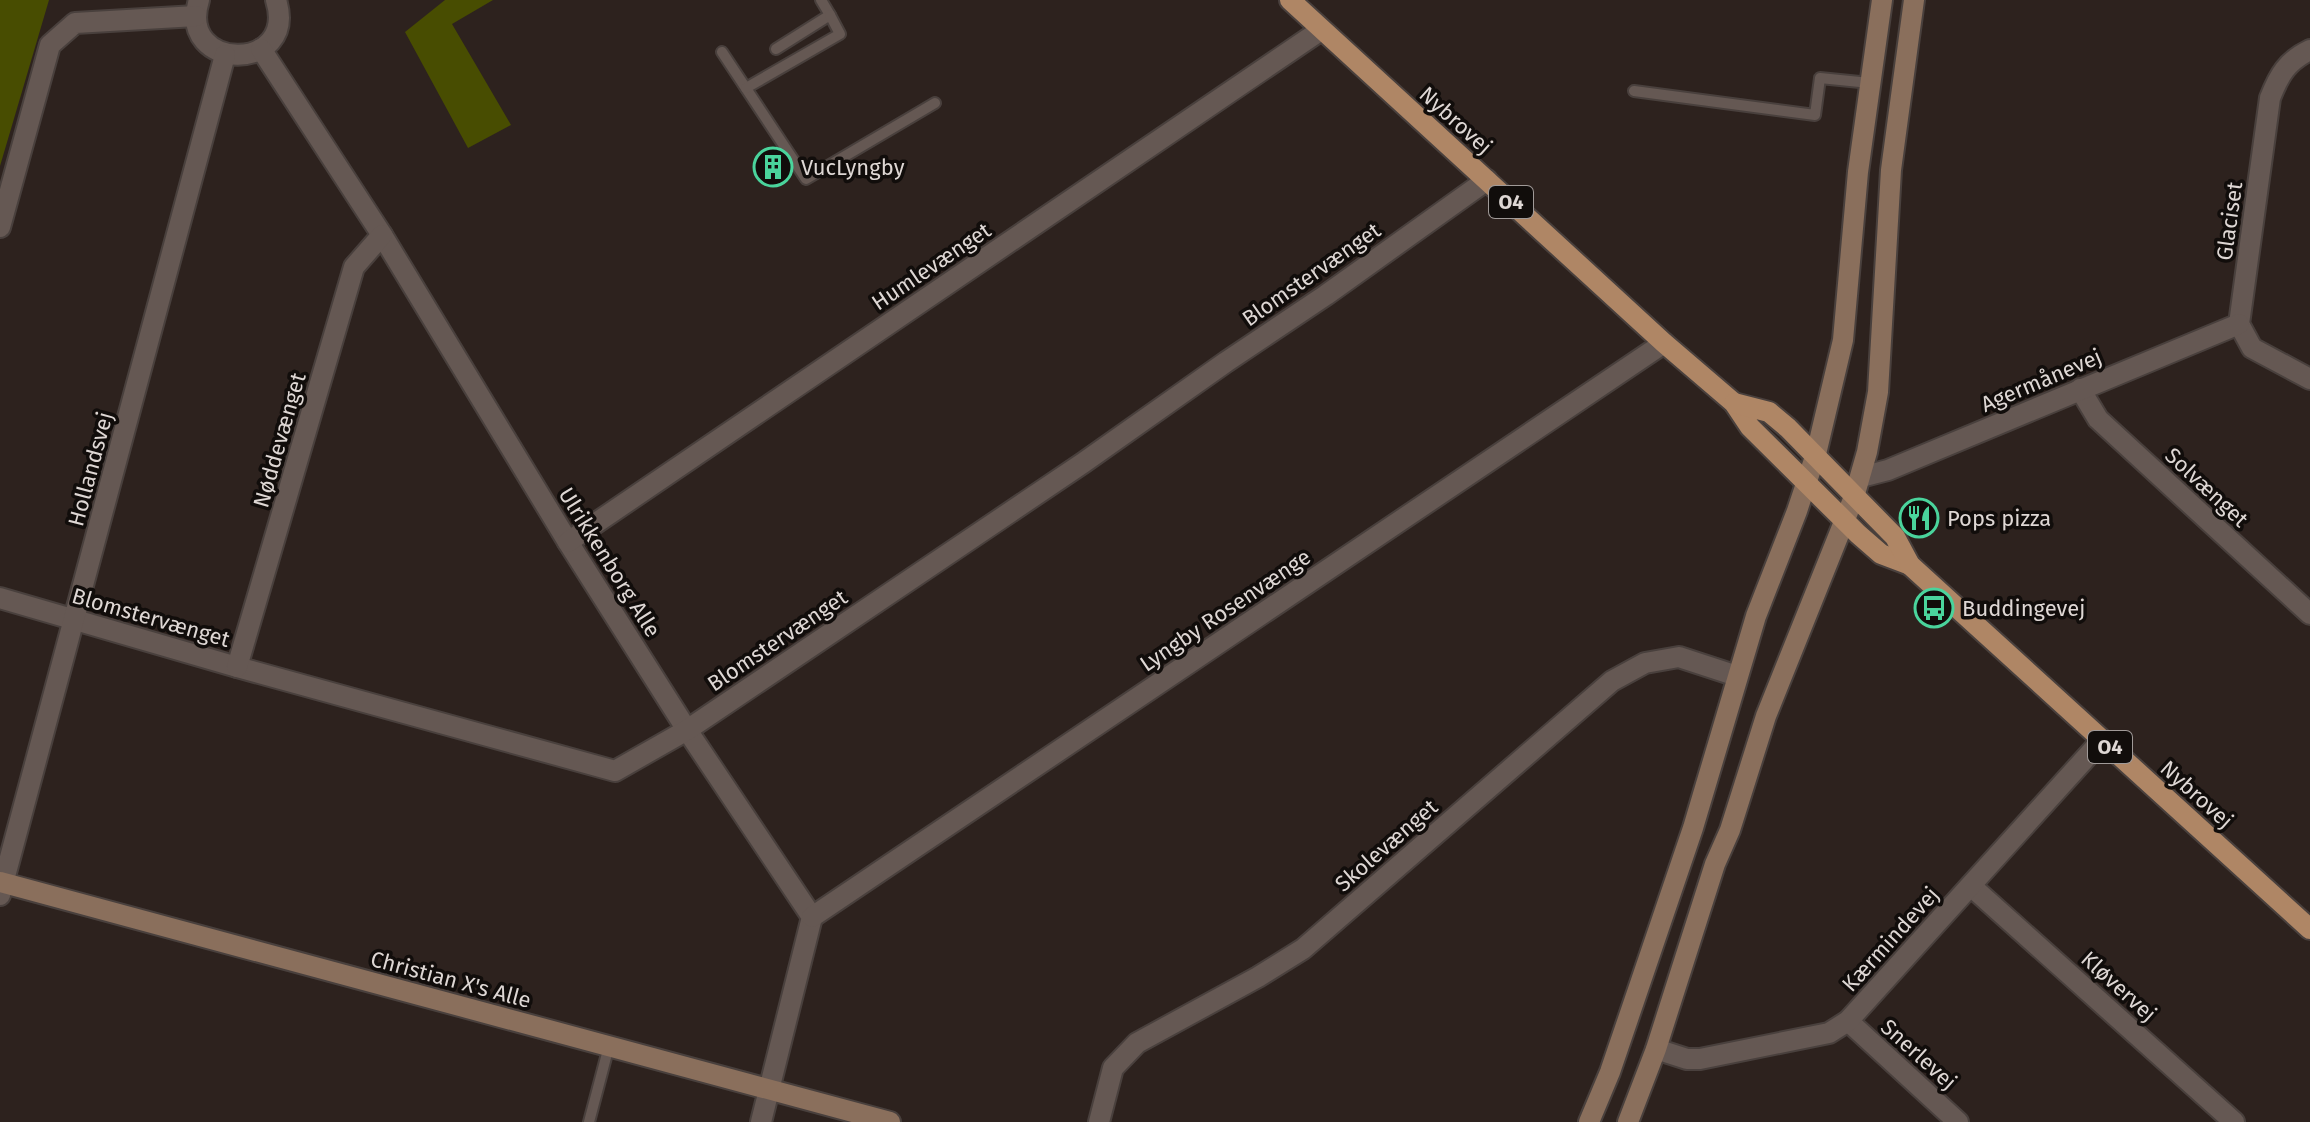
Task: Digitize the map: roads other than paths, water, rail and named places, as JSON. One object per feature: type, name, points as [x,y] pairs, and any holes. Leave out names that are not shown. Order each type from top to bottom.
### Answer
[{"type":"main road","name":"Nybrovej","points":[[1290,0],[1664,343],[1734,403],[1750,427],[1881,554],[1910,565]]},
{"type":"main road","name":"Nybrovej","points":[[1734,403],[1769,412],[1816,454],[1895,537],[1910,565],[2310,929]]},
{"type":"street","points":[[0,227],[50,45],[75,23],[197,8],[200,33],[210,47],[225,55],[250,55],[272,39],[278,25],[276,0]]},
{"type":"street","points":[[1589,1122],[1610,1072],[1693,828],[1756,616],[1816,454],[1843,340],[1850,244],[1882,0]]},
{"type":"street","points":[[1628,1122],[1656,1049],[1686,949],[1730,830],[1766,716],[1861,477],[1878,392],[1887,207],[1914,0]]},
{"type":"street","name":"Humlevænget","points":[[568,542],[1321,30]]},
{"type":"street","name":"Ulrikkenborg Alle","points":[[261,49],[382,235],[568,542],[687,730],[812,917]]},
{"type":"street","name":"Glaciset","points":[[2239,324],[2270,98],[2278,75],[2295,58],[2310,50]]},
{"type":"street","name":"Hollandsvej","points":[[1,887],[225,55]]},
{"type":"street","name":"Blomstervænget","points":[[0,598],[615,771],[687,730],[1083,463],[1487,180]]},
{"type":"street","name":"Nøddevænget","points":[[237,667],[354,267],[382,235]]},
{"type":"street","points":[[2239,324],[2252,348],[2310,379]]},
{"type":"street","name":"Agermånevej","points":[[1861,477],[1888,470],[2239,324]]},
{"type":"street","name":"Lyngby Rosenvænge","points":[[812,917],[1664,343]]},
{"type":"street","name":"Solvænget","points":[[2080,389],[2098,419],[2310,614]]},
{"type":"street","name":"Skolevænget","points":[[1099,1122],[1113,1068],[1137,1043],[1303,949],[1612,681],[1645,663],[1679,657],[1737,676]]},
{"type":"street","name":"Kærmindevej","points":[[1656,1049],[1687,1059],[1700,1059],[1829,1033],[1848,1021],[2102,740]]},
{"type":"street","name":"Kløvervej","points":[[1971,886],[2234,1122]]},
{"type":"street","name":"Christian X's Alle","points":[[1,887],[890,1122]]},
{"type":"street","points":[[761,1122],[812,917]]},
{"type":"street","name":"Snerlevej","points":[[1848,1021],[1958,1122]]},
{"type":"lane","points":[[746,88],[840,34],[821,0]]},
{"type":"lane","points":[[776,49],[830,15]]},
{"type":"lane","points":[[722,52],[806,179],[935,103]]},
{"type":"lane","points":[[1634,91],[1815,115],[1820,78],[1870,83]]},
{"type":"lane","points":[[589,1122],[609,1046]]},
{"type":"place","name":"VucLyngby","points":[[773,167]]},
{"type":"place","name":"Pops pizza","points":[[1919,518]]},
{"type":"place","name":"Buddingevej","points":[[1934,608]]}]
